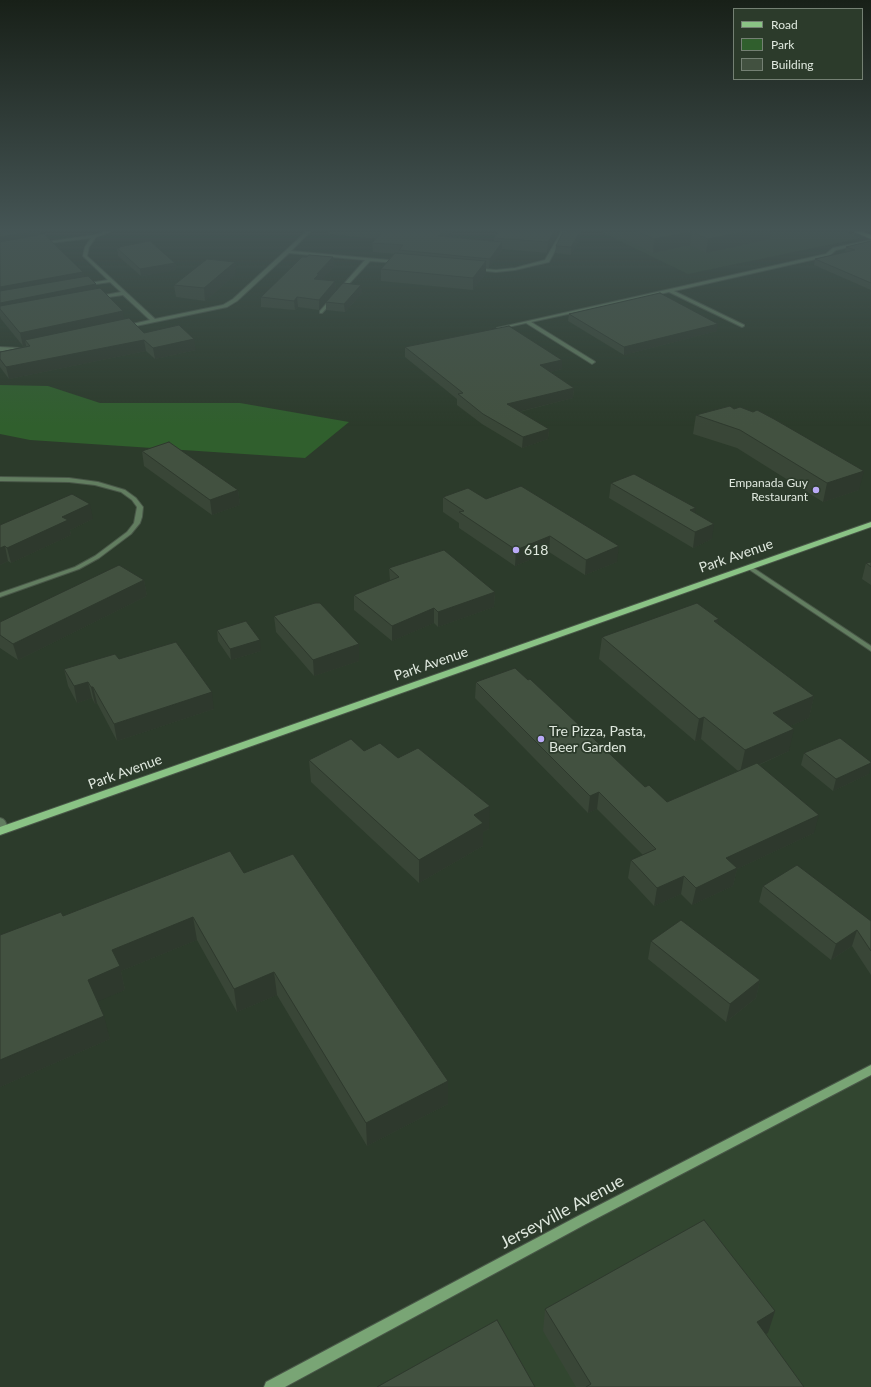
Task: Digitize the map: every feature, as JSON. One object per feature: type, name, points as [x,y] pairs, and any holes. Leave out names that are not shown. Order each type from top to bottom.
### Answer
[{"type":"main road","name":"Park Avenue","points":[[1,828],[871,524]]},
{"type":"street","points":[[93,299],[105,297]]},
{"type":"street","points":[[128,297],[154,321]]},
{"type":"street","points":[[117,329],[225,306],[239,297]]},
{"type":"street","points":[[322,312],[336,297]]},
{"type":"street","points":[[493,329],[639,297]]},
{"type":"street","points":[[683,297],[742,326]]},
{"type":"street","points":[[527,322],[592,362]]},
{"type":"street","points":[[0,350],[20,350],[27,348]]},
{"type":"street","points":[[0,479],[69,480],[96,483],[123,491],[134,499],[140,507],[137,523],[128,533],[97,557],[65,572],[0,595]]},
{"type":"street","points":[[749,567],[871,649]]},
{"type":"street","name":"Jerseyville Avenue","points":[[271,1387],[588,1217],[871,1070]]},
{"type":"shaded area","points":[[871,1072],[871,1387],[274,1387]]},
{"type":"green space","points":[[0,385],[48,386],[100,403],[240,403],[349,422],[305,458],[30,440],[0,434]]},
{"type":"building","points":[[0,297],[32,297],[0,303]]},
{"type":"building","points":[[52,297],[109,297],[123,311],[20,333],[0,309],[0,306]]},
{"type":"building","points":[[261,297],[322,297],[319,300],[297,297],[294,301]]},
{"type":"building","points":[[331,297],[351,297],[344,304],[326,302]]},
{"type":"building","points":[[644,297],[667,297],[718,324],[624,347],[569,314]]},
{"type":"building","points":[[129,318],[144,333],[179,325],[194,339],[153,348],[144,340],[6,367],[0,359],[0,352],[30,346],[25,340]]},
{"type":"building","points":[[509,326],[562,360],[540,365],[574,388],[507,404],[549,429],[523,437],[483,414],[458,394],[463,393],[405,347]]},
{"type":"building","points":[[730,406],[734,409],[740,407],[753,412],[757,410],[864,471],[827,483],[740,430],[696,415]]},
{"type":"building","points":[[169,442],[238,490],[210,500],[142,451]]},
{"type":"building","points":[[634,474],[696,508],[690,510],[714,524],[695,532],[611,483]]},
{"type":"building","points":[[521,486],[619,546],[586,560],[550,536],[516,550],[459,512],[464,511],[443,497],[468,488],[486,499]]},
{"type":"building","points":[[72,494],[90,504],[62,517],[68,520],[7,548],[5,546],[0,548],[0,525]]},
{"type":"building","points":[[444,550],[495,592],[438,612],[434,608],[392,626],[354,595],[399,577],[389,568]]},
{"type":"building","points":[[871,562],[871,567],[866,563]]},
{"type":"building","points":[[119,565],[144,580],[13,644],[0,635],[0,622]]},
{"type":"building","points":[[315,603],[320,603],[359,644],[313,660],[274,616]]},
{"type":"building","points":[[697,603],[719,619],[714,621],[814,696],[773,713],[794,729],[745,750],[704,717],[699,719],[602,637]]},
{"type":"building","points":[[246,621],[260,640],[230,649],[217,630]]},
{"type":"building","points":[[176,642],[212,692],[114,724],[93,687],[91,687],[88,682],[74,686],[64,669],[115,654],[119,659]]},
{"type":"building","points":[[515,668],[528,680],[530,679],[645,787],[649,785],[667,802],[757,763],[819,815],[726,858],[737,868],[696,888],[684,876],[657,888],[631,860],[656,849],[599,792],[590,796],[476,682]]},
{"type":"building","points":[[840,738],[871,763],[836,779],[804,753]]},
{"type":"building","points":[[351,739],[364,751],[380,743],[398,758],[418,748],[490,806],[474,815],[483,823],[419,860],[309,760]]},
{"type":"building","points":[[230,851],[244,873],[293,854],[448,1081],[366,1123],[274,972],[234,989],[193,917],[112,950],[120,966],[88,980],[104,1016],[0,1060],[0,935],[61,912],[63,916]]},
{"type":"building","points":[[797,865],[871,921],[871,951],[857,930],[836,944],[763,886]]},
{"type":"building","points":[[681,920],[760,980],[730,1004],[651,941]]},
{"type":"building","points":[[704,1220],[775,1311],[757,1322],[804,1387],[586,1387],[591,1384],[545,1309]]},
{"type":"building","points":[[497,1320],[535,1387],[377,1387]]},
{"type":"place","name":"Empanada Guy Restaurant","points":[[816,490]]},
{"type":"place","name":"618","points":[[516,550]]},
{"type":"place","name":"Tre Pizza, Pasta, Beer Garden","points":[[541,739]]}]
